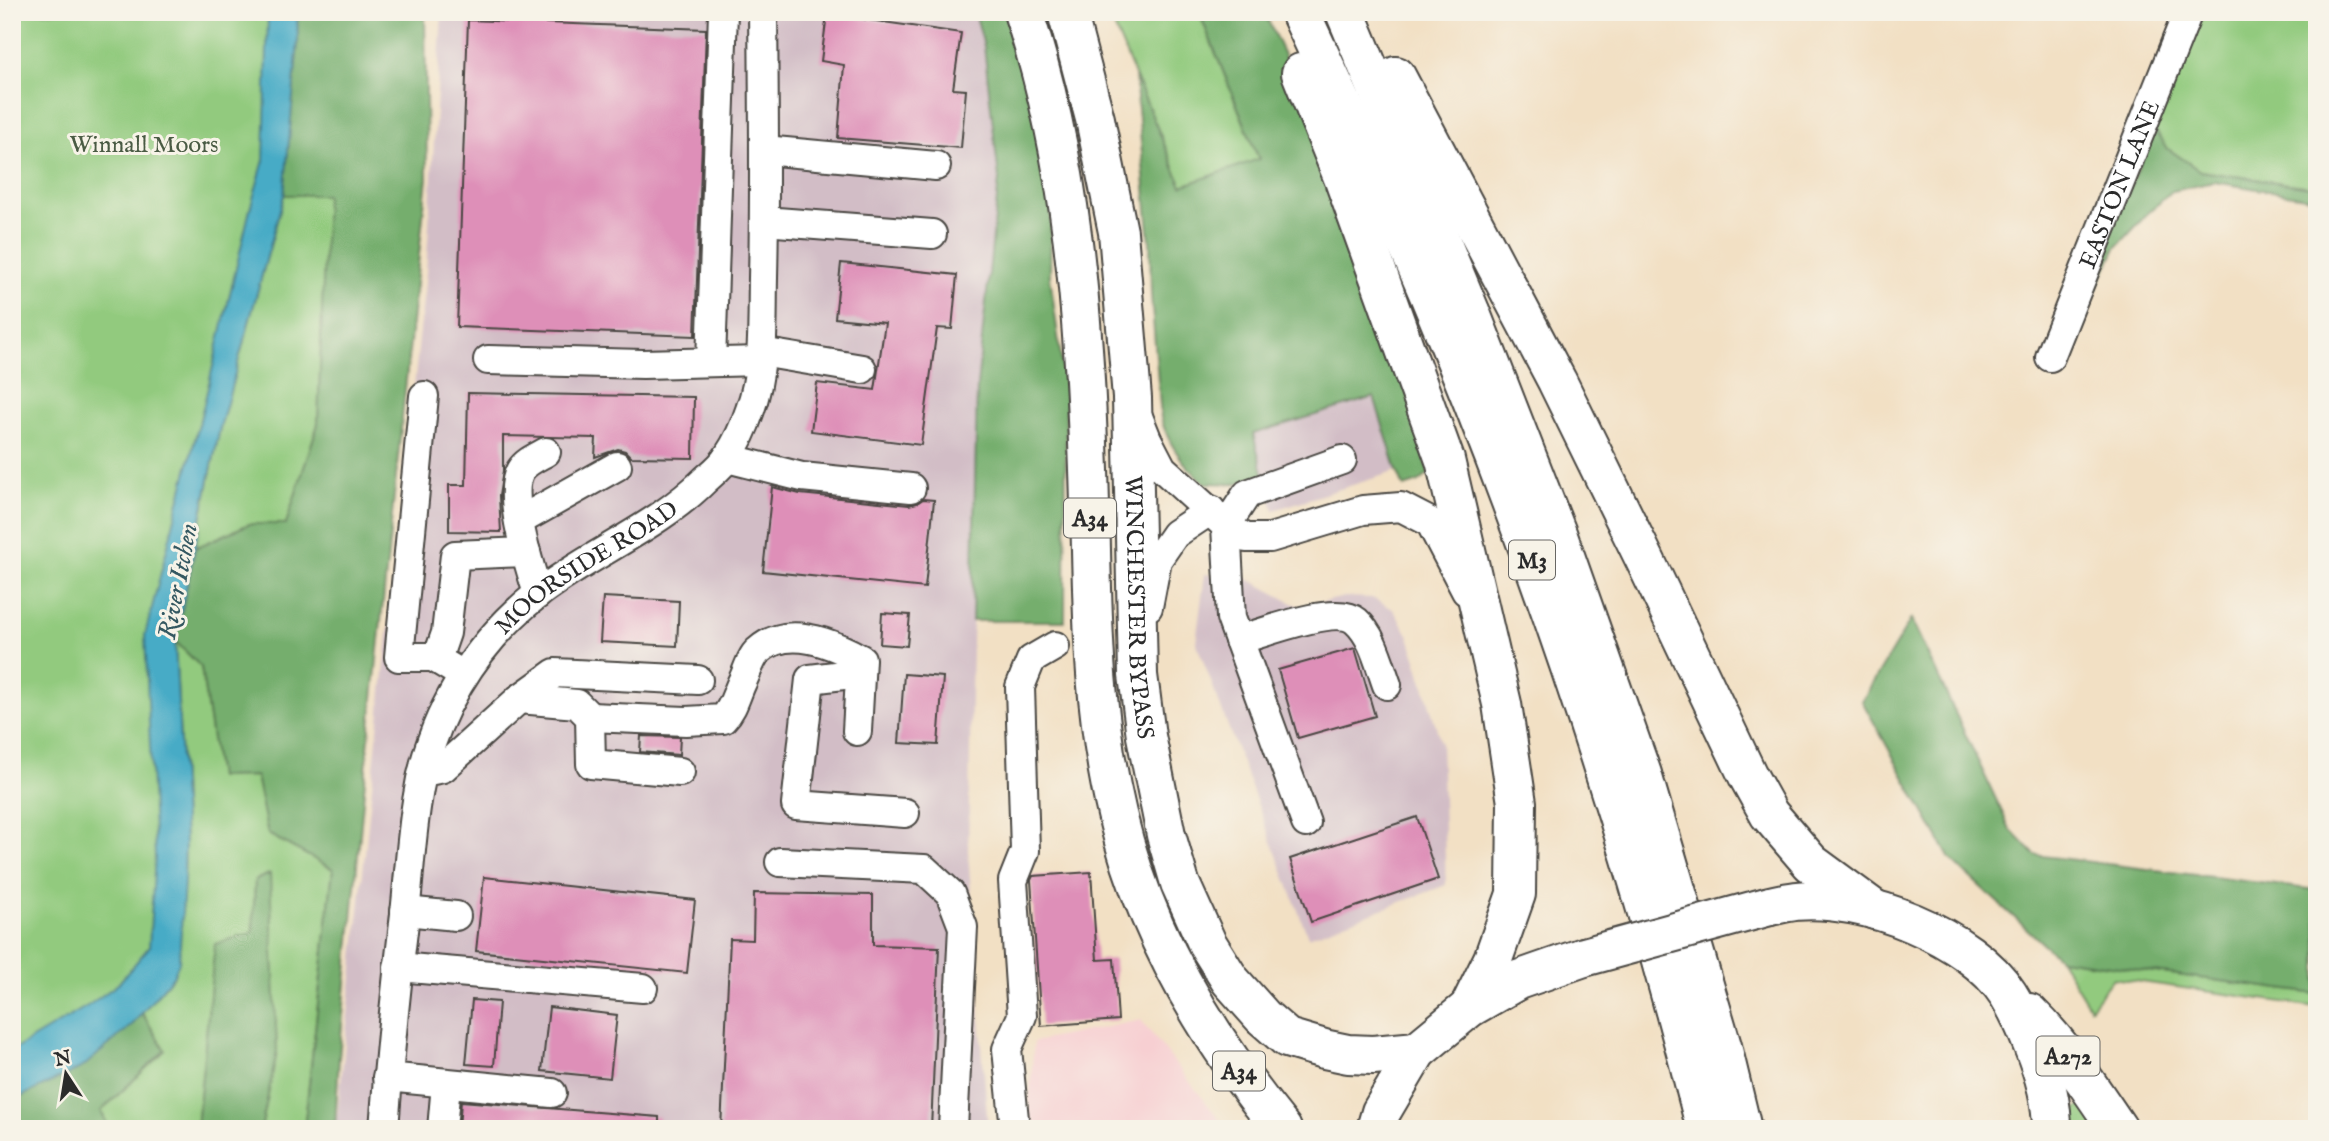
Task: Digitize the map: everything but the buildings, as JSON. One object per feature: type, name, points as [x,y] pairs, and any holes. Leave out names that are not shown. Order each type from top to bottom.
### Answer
[{"type":"highway","name":"WINCHESTER BYPASS","points":[[1023,12],[1055,131],[1072,231],[1084,364],[1095,675],[1104,748],[1117,816],[1138,884],[1163,943],[1198,1013],[1282,1129]]},
{"type":"highway","name":"WINCHESTER BYPASS","points":[[1067,12],[1095,119],[1118,232],[1132,398],[1138,675],[1146,736],[1180,883],[1207,943],[1230,980],[1263,1017],[1287,1038],[1348,1054],[1417,1051]]},
{"type":"highway","name":"M3","points":[[1275,12],[1344,180],[1445,460],[1502,704],[1517,803],[1516,894],[1493,959],[1469,1008]]},
{"type":"highway","name":"M3","points":[[1300,12],[1429,294],[1516,514],[1581,697],[1632,860],[1706,1129]]},
{"type":"highway","name":"M3","points":[[1345,12],[1470,311],[1567,563],[1642,774],[1722,1046],[1742,1129]]},
{"type":"highway","points":[[1361,12],[1557,381],[1646,560],[1748,776],[1769,814],[1811,863],[1875,910]]},
{"type":"highway","points":[[1376,1129],[1381,1112],[1417,1051],[1469,1008],[1518,980],[1584,957],[1770,906],[1798,901],[1838,903],[1875,910],[1936,932],[1978,961],[2007,992],[2023,1022],[2042,1069],[2052,1113],[2052,1129]]},
{"type":"highway","name":"A272","points":[[2007,992],[2045,1028],[2068,1056],[2118,1129]]},
{"type":"street","points":[[711,362],[723,12]]},
{"type":"street","name":"MOORSIDE ROAD","points":[[384,1129],[398,967],[417,799],[432,739],[444,711],[463,675],[488,642],[538,594],[573,569],[664,514],[699,486],[727,458],[751,410],[761,356],[764,221],[763,12]]},
{"type":"street","name":"EASTON LANE","points":[[2050,357],[2188,12]]},
{"type":"street","points":[[764,150],[936,166]]},
{"type":"street","points":[[764,221],[932,234]]},
{"type":"street","points":[[488,360],[643,364],[711,362],[761,356],[862,369]]},
{"type":"street","points":[[424,397],[399,657],[433,657],[463,675]]},
{"type":"street","points":[[1132,398],[1147,439],[1162,468],[1236,531]]},
{"type":"street","points":[[538,594],[519,521],[516,485],[520,471],[531,459],[546,452]]},
{"type":"street","points":[[727,458],[802,477],[911,488]]},
{"type":"street","points":[[1306,823],[1231,618],[1236,531],[1247,494],[1342,460]]},
{"type":"street","points":[[519,521],[617,466]]},
{"type":"street","points":[[1138,675],[1157,560],[1175,534],[1236,531],[1270,538],[1363,510],[1401,506],[1430,522],[1486,631]]},
{"type":"street","points":[[437,659],[446,633],[454,555],[526,552]]},
{"type":"street","points":[[1239,640],[1326,616],[1342,615],[1353,618],[1370,639],[1387,685]]},
{"type":"street","points":[[519,699],[577,704],[590,717],[686,721],[723,719],[731,710],[757,652],[775,641],[799,636],[841,648],[861,659],[857,731]]},
{"type":"street","points":[[1015,1129],[1007,1049],[1022,1016],[1013,881],[1025,851],[1020,687],[1031,660],[1055,646]]},
{"type":"street","points":[[423,772],[443,768],[519,699],[555,673],[698,680]]},
{"type":"street","points":[[860,673],[810,680],[796,805],[905,813]]},
{"type":"street","points":[[590,717],[591,764],[680,772]]},
{"type":"street","points":[[780,862],[924,869],[950,892],[962,927],[953,1129]]},
{"type":"street","points":[[405,911],[456,916]]},
{"type":"street","points":[[398,967],[643,988]]},
{"type":"street","points":[[387,1077],[552,1093]]},
{"type":"street","points":[[442,1129],[446,1084]]},
{"type":"shaded area","points":[[442,12],[975,12],[984,46],[999,179],[977,386],[968,851],[988,1129],[336,1129],[426,273]]},
{"type":"shaded area","points":[[1374,397],[1397,471],[1274,510],[1253,435]]},
{"type":"shaded area","points":[[1205,574],[1250,580],[1300,607],[1345,597],[1372,598],[1393,609],[1409,636],[1441,743],[1446,885],[1308,937],[1196,642]]},
{"type":"shaded area","points":[[1141,1020],[1227,1129],[1027,1129],[1034,1042]]},
{"type":"green space","name":"Winnall Moors","points":[[12,12],[280,12],[279,140],[162,631],[162,963],[12,1085]]},
{"type":"green space","points":[[297,12],[425,12],[427,178],[370,727],[339,1058],[335,1129],[304,1129],[333,869],[268,834],[256,776],[218,777],[201,667],[175,641],[195,548],[249,524],[286,524],[318,424],[326,195],[284,195],[298,41]]},
{"type":"green space","points":[[975,12],[1005,12],[1052,170],[1050,276],[1066,396],[1065,621],[972,621],[977,386],[999,179],[984,46]]},
{"type":"green space","points":[[1108,12],[1199,12],[1259,160],[1182,186]]},
{"type":"green space","points":[[1199,12],[1264,12],[1298,85],[1404,381],[1429,474],[1419,482],[1404,487],[1374,397],[1253,434],[1264,476],[1234,484],[1205,483],[1172,446],[1161,418],[1151,295],[1150,243],[1135,76],[1182,186],[1259,159]]},
{"type":"green space","points":[[2203,12],[2317,12],[2317,188],[2200,171],[2167,148],[2155,130]]},
{"type":"green space","points":[[2155,130],[2167,148],[2200,171],[2317,188],[2317,199],[2214,182],[2172,191],[2116,248],[2095,291],[2086,287]]},
{"type":"green space","points":[[327,194],[318,424],[286,524],[249,524],[195,548],[220,428],[284,195]]},
{"type":"green space","points":[[1911,619],[2010,829],[2035,855],[2317,890],[2317,994],[2060,959],[1950,859],[1862,701]]},
{"type":"green space","points":[[175,641],[201,667],[218,777],[256,776],[268,834],[333,869],[304,1129],[261,1129],[277,1052],[269,874],[255,880],[253,933],[215,945],[197,1127],[109,1129],[101,1111],[165,1050],[142,1013],[174,975],[184,882],[185,842]]},
{"type":"green space","points":[[270,874],[277,1052],[261,1129],[137,1129],[197,1127],[215,944],[253,932],[255,880]]},
{"type":"green space","points":[[2060,959],[2317,994],[2317,1007],[2113,978],[2090,1008]]},
{"type":"green space","points":[[142,1013],[165,1050],[101,1111],[109,1129],[12,1129],[12,1101],[132,1025]]},
{"type":"green space","points":[[2085,1103],[2104,1129],[2070,1129],[2071,1112]]},
{"type":"water","name":"River Itchen","points":[[268,12],[297,12],[298,41],[284,195],[220,428],[175,641],[185,842],[179,962],[174,975],[132,1025],[83,1067],[12,1101],[12,1051],[89,1005],[118,984],[149,947],[155,856],[145,635],[264,160]]}]
